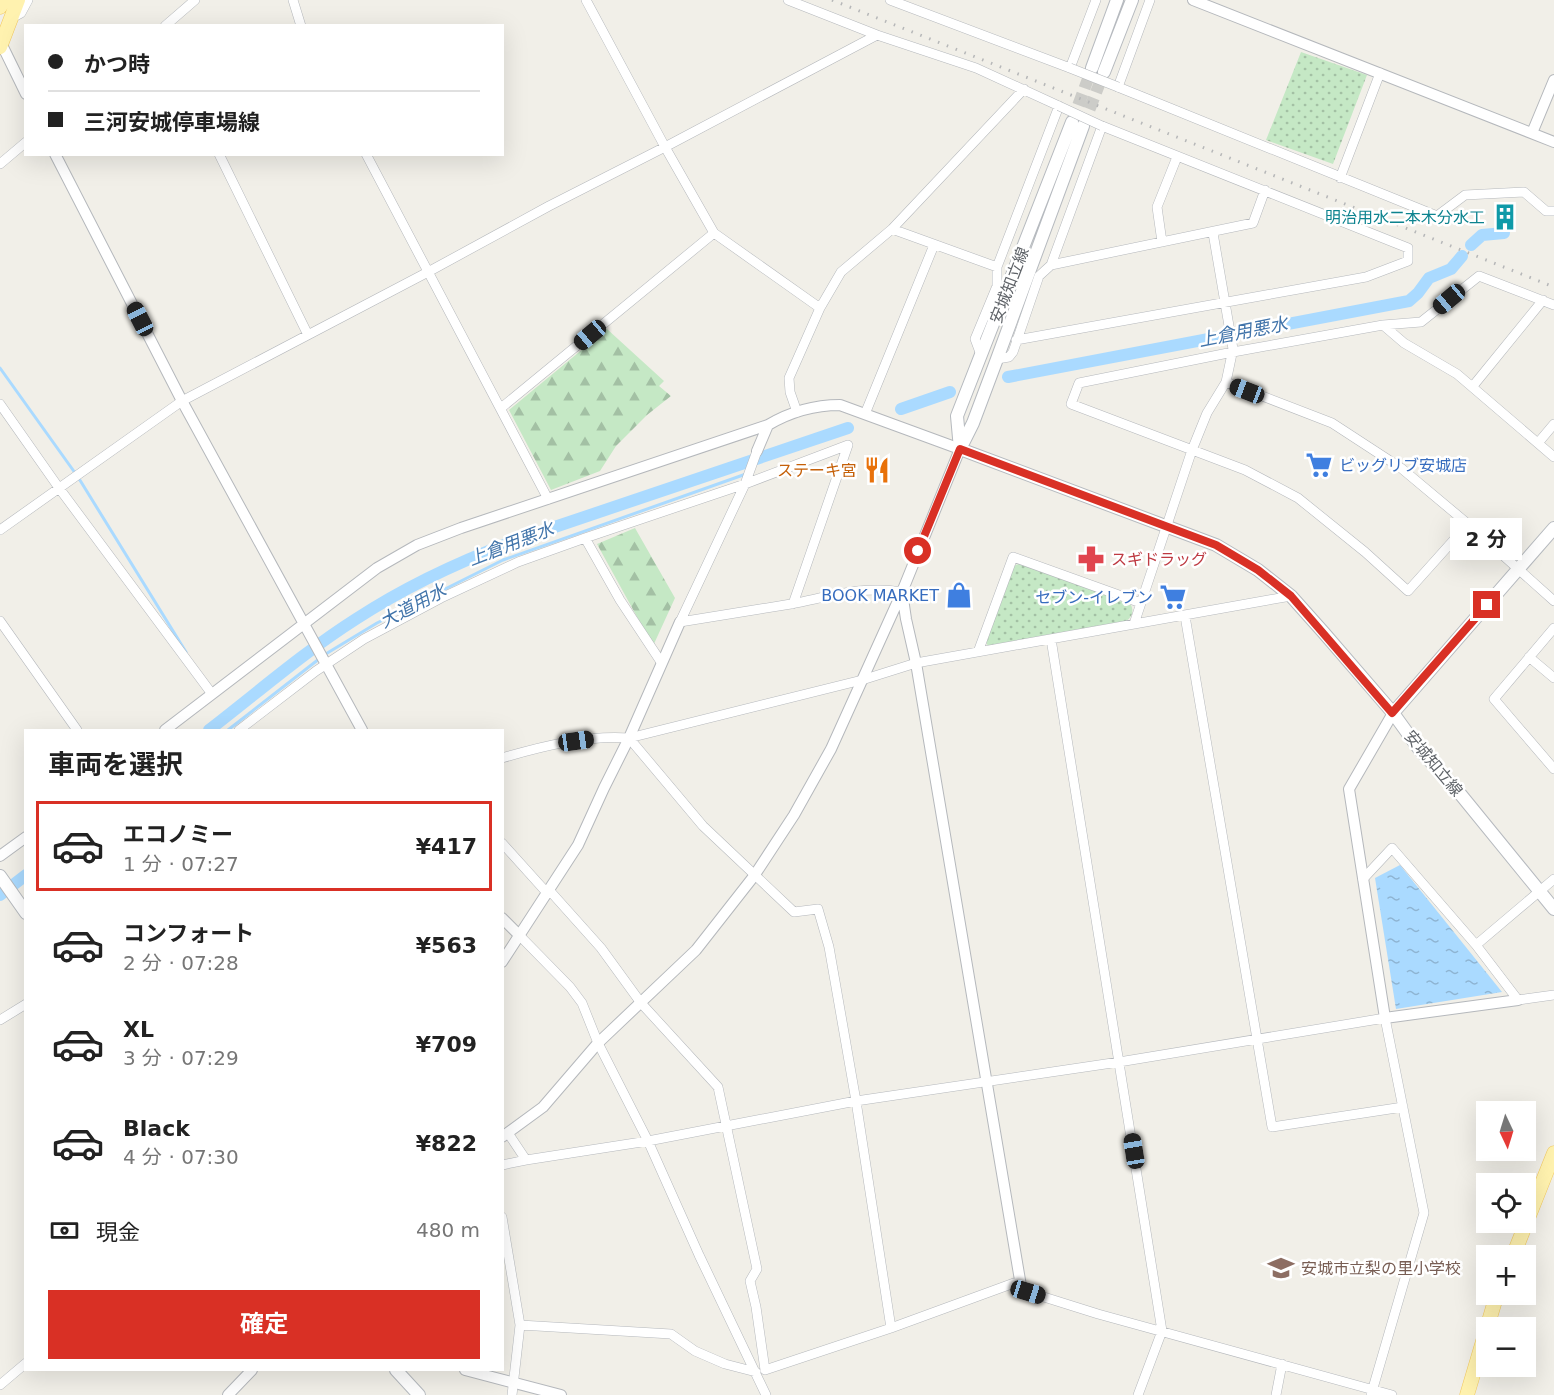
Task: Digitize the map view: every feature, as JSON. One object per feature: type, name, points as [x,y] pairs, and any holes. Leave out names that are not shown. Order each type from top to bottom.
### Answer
[{"type":"main road","points":[[0,7],[4,0]]},
{"type":"main road","points":[[1,44],[18,0]]},
{"type":"main road","points":[[1117,0],[1098,70],[1132,0]]},
{"type":"main road","name":"安城知立線","points":[[1078,124],[997,358],[973,423],[960,449],[957,416],[1078,124]]},
{"type":"main road","name":"安城知立線","points":[[960,449],[1216,545],[1258,570],[1291,596],[1392,713],[1419,749],[1457,790],[1554,909]]},
{"type":"main road","points":[[1392,713],[1554,528]]},
{"type":"main road","points":[[2,878],[24,910]]},
{"type":"main road","points":[[1516,1245],[1554,1153]]},
{"type":"main road","points":[[1467,1395],[1494,1305]]},
{"type":"main road","points":[[397,1371],[419,1395]]},
{"type":"street","points":[[10,19],[21,13],[28,0]]},
{"type":"street","points":[[167,24],[195,0]]},
{"type":"street","points":[[292,0],[300,24]]},
{"type":"street","points":[[586,0],[714,233],[820,308]]},
{"type":"street","points":[[788,0],[877,35],[976,68],[1102,126],[1408,248],[1408,261],[1366,277],[1016,339]]},
{"type":"street","points":[[890,0],[1070,68],[1437,216],[1465,195],[1524,192],[1546,211],[1554,211]]},
{"type":"street","points":[[1070,68],[1096,0]]},
{"type":"street","points":[[1118,87],[1150,0]]},
{"type":"street","points":[[1193,0],[1554,142]]},
{"type":"street","points":[[0,530],[182,400],[877,35]]},
{"type":"street","points":[[1,44],[24,90]]},
{"type":"street","points":[[1340,178],[1380,73]]},
{"type":"street","points":[[1532,133],[1554,80]]},
{"type":"street","points":[[797,412],[790,392],[789,378],[820,308],[841,272],[892,229],[1024,89]]},
{"type":"street","points":[[981,355],[975,339],[997,286],[997,267],[1059,106]]},
{"type":"street","points":[[997,358],[1009,357],[1013,352],[1039,276],[1051,265],[1102,126]]},
{"type":"street","points":[[0,164],[24,144]]},
{"type":"street","points":[[56,156],[182,400],[361,729]]},
{"type":"street","points":[[220,156],[308,335]]},
{"type":"street","points":[[367,156],[548,499]]},
{"type":"street","points":[[1162,242],[1157,207],[1177,157]]},
{"type":"street","points":[[1051,265],[1253,224],[1265,190]]},
{"type":"street","points":[[892,229],[997,267]]},
{"type":"street","points":[[1134,624],[1192,450],[1207,413],[1226,382],[1233,350],[1227,303],[1213,232]]},
{"type":"street","points":[[501,408],[714,233]]},
{"type":"street","points":[[865,414],[934,245]]},
{"type":"street","points":[[1468,524],[1408,591],[1365,552],[1298,498],[1245,470],[1071,404],[1079,383],[1233,350],[1383,325],[1420,322],[1479,276],[1554,304]]},
{"type":"street","points":[[1473,386],[1543,300]]},
{"type":"street","points":[[1383,325],[1404,343],[1473,386],[1554,457]]},
{"type":"street","points":[[1226,382],[1332,423],[1401,468],[1554,601]]},
{"type":"street","points":[[0,404],[59,488],[212,694]]},
{"type":"street","points":[[166,729],[377,568],[417,545],[461,528],[768,425],[797,412],[825,405],[840,405],[960,449],[902,592],[831,749],[794,815],[754,876],[696,950],[598,1043],[543,1107],[505,1135],[526,1160]]},
{"type":"street","points":[[1538,443],[1554,424]]},
{"type":"street","points":[[504,959],[578,846],[745,484],[768,425]]},
{"type":"street","points":[[239,729],[325,663],[364,639],[441,598],[518,562],[745,484],[848,445],[793,603]]},
{"type":"street","points":[[585,538],[620,600],[661,662]]},
{"type":"street","points":[[978,652],[1013,557],[1141,603]]},
{"type":"street","points":[[680,622],[851,591],[885,589],[902,592]]},
{"type":"street","points":[[902,592],[1021,1286]]},
{"type":"street","points":[[504,758],[559,744],[610,736],[629,738],[862,680],[916,663],[1291,596]]},
{"type":"street","points":[[1185,616],[1272,1127],[1402,1107]]},
{"type":"street","points":[[0,621],[76,729]]},
{"type":"street","points":[[1554,628],[1494,699],[1554,769]]},
{"type":"street","points":[[1051,639],[1162,1331],[1138,1395]]},
{"type":"street","points":[[1529,657],[1554,678]]},
{"type":"street","points":[[1372,1392],[1424,1214],[1385,1018],[1349,789],[1392,713]]},
{"type":"street","points":[[629,738],[703,826],[754,876],[794,912],[818,909],[829,947],[856,1101],[891,1316],[891,1328]]},
{"type":"street","points":[[0,856],[24,838]]},
{"type":"street","points":[[504,845],[601,948],[641,1003],[718,1087],[757,1269],[750,1281],[765,1370]]},
{"type":"street","points":[[1363,879],[1392,848],[1476,945],[1518,1000]]},
{"type":"street","points":[[1476,945],[1554,879]]},
{"type":"street","points":[[504,920],[570,987],[582,1003],[598,1043],[648,1141],[766,1395]]},
{"type":"street","points":[[504,1165],[648,1141],[856,1101],[1119,1062],[1385,1018],[1554,995]]},
{"type":"street","points":[[0,1020],[24,1005]]},
{"type":"street","points":[[504,1229],[520,1325],[513,1389]]},
{"type":"street","points":[[520,1325],[671,1334],[695,1351],[725,1364],[755,1373],[1014,1284],[1028,1292],[1372,1392],[1392,1395]]},
{"type":"street","points":[[1276,1395],[1282,1364]]},
{"type":"street","points":[[0,1385],[24,1365]]},
{"type":"street","points":[[228,1395],[251,1371]]},
{"type":"street","points":[[468,1371],[513,1389],[561,1395]]},
{"type":"green space","points":[[1301,52],[1367,75],[1333,164],[1266,140]]},
{"type":"green space","points":[[607,329],[664,381],[659,386],[671,396],[647,415],[616,446],[600,471],[551,490],[509,410]]},
{"type":"green space","points":[[635,528],[675,598],[653,646],[597,544]]},
{"type":"green space","points":[[1021,563],[1131,605],[1131,616],[1126,621],[988,646],[986,642],[1013,566]]},
{"type":"water","points":[[1400,865],[1502,992],[1396,1009],[1375,878]]},
{"type":"waterway","name":"上倉用悪水","points":[[1471,245],[1482,235],[1504,233]]},
{"type":"waterway","name":"上倉用悪水","points":[[1008,377],[1409,301],[1429,278],[1451,269],[1462,256]]},
{"type":"waterway","points":[[0,368],[78,477],[186,652]]},
{"type":"waterway","name":"上倉用悪水","points":[[901,409],[950,392]]},
{"type":"waterway","name":"上倉用悪水","points":[[210,729],[337,632],[396,595],[438,573],[525,537],[848,428]]},
{"type":"waterway","name":"大道用水","points":[[324,655],[377,623],[503,560],[746,474]]},
{"type":"waterway","name":"大道用水","points":[[229,729],[319,659]]},
{"type":"waterway","name":"上倉用悪水","points":[[0,895],[24,877]]},
{"type":"tunnel","points":[[1072,122],[1092,68]]},
{"type":"tunnel","points":[[1083,126],[1104,72]]},
{"type":"railway","points":[[832,0],[1554,287]]},
{"type":"place","name":"明治用水二本木分水工","points":[[1505,217]]},
{"type":"place","name":"ビッグリブ安城店","points":[[1319,465]]},
{"type":"place","name":"ステーキ宮","points":[[877,470]]},
{"type":"place","name":"スギドラッグ","points":[[1091,559]]},
{"type":"place","name":"BOOK MARKET","points":[[959,595]]},
{"type":"place","name":"セブン-イレブン","points":[[1173,597]]},
{"type":"place","name":"安城市立梨の里小学校","points":[[1281,1268]]},
{"type":"route","points":[[918,551],[960,449],[1216,545],[1258,570],[1291,596],[1392,713],[1487,605]]}]
